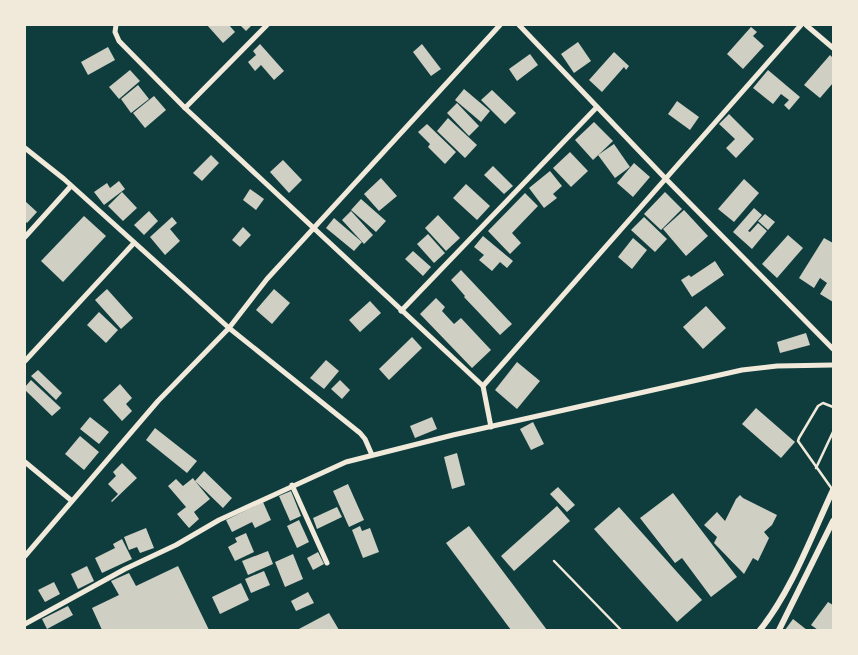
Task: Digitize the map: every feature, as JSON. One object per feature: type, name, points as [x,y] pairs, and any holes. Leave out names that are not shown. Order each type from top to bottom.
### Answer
[{"type":"street","points":[[116,25],[115,32],[119,41],[185,108],[482,386],[491,427]]},
{"type":"street","points":[[185,108],[267,25]]},
{"type":"street","points":[[25,556],[158,400],[229,328],[267,279],[500,25]]},
{"type":"street","points":[[519,25],[665,178],[833,349]]},
{"type":"street","points":[[482,386],[801,25]]},
{"type":"street","points":[[806,25],[833,48]]},
{"type":"street","points":[[401,311],[597,107]]},
{"type":"street","points":[[25,148],[71,186],[229,328],[360,433],[365,439],[372,455]]},
{"type":"street","points":[[25,237],[71,186]]},
{"type":"street","points":[[25,361],[134,243]]},
{"type":"street","points":[[25,624],[125,569],[176,545],[219,520],[346,462],[742,370],[777,366],[833,365]]},
{"type":"street","points":[[25,462],[72,501]]},
{"type":"street","points":[[292,486],[327,563]]},
{"type":"street","points":[[760,630],[773,613],[788,587],[833,491]]},
{"type":"street","points":[[779,630],[833,521]]},
{"type":"lane","points":[[833,407],[821,404],[799,438],[800,444],[833,491]]},
{"type":"lane","points":[[816,468],[833,432]]},
{"type":"lane","points":[[554,561],[621,630]]},
{"type":"building","points":[[207,25],[229,25],[235,32],[223,43]]},
{"type":"building","points":[[240,25],[252,25],[246,31]]},
{"type":"building","points":[[751,27],[757,32],[753,36],[764,46],[743,69],[727,54]]},
{"type":"building","points":[[578,42],[591,61],[574,73],[561,54]]},
{"type":"building","points":[[260,44],[284,71],[274,80],[261,65],[255,71],[248,62],[256,55],[253,51]]},
{"type":"building","points":[[422,44],[441,69],[431,76],[413,52]]},
{"type":"building","points":[[108,47],[115,60],[88,75],[81,62]]},
{"type":"building","points":[[614,52],[629,66],[626,70],[624,67],[602,92],[589,80]]},
{"type":"building","points":[[530,54],[538,65],[517,81],[509,69]]},
{"type":"building","points":[[830,55],[833,58],[833,83],[820,98],[804,85]]},
{"type":"building","points":[[130,70],[140,81],[119,99],[109,87]]},
{"type":"building","points":[[768,70],[800,97],[789,110],[784,105],[789,100],[781,94],[773,104],[753,88]]},
{"type":"building","points":[[138,85],[149,99],[131,113],[121,99]]},
{"type":"building","points":[[464,89],[490,111],[481,122],[455,100]]},
{"type":"building","points":[[492,90],[516,113],[505,124],[481,100]]},
{"type":"building","points":[[154,96],[166,110],[145,128],[133,113]]},
{"type":"building","points":[[677,101],[699,117],[690,130],[668,114]]},
{"type":"building","points":[[457,103],[479,126],[469,136],[447,113]]},
{"type":"building","points":[[729,114],[754,139],[736,158],[726,148],[735,139],[719,124]]},
{"type":"building","points":[[448,118],[477,145],[465,158],[437,131]]},
{"type":"building","points":[[594,122],[613,141],[593,160],[575,140]]},
{"type":"building","points":[[427,124],[456,152],[445,164],[428,147],[430,144],[418,132]]},
{"type":"building","points":[[614,144],[630,167],[615,178],[598,155]]},
{"type":"building","points":[[570,152],[588,171],[571,187],[553,168]]},
{"type":"building","points":[[211,155],[219,163],[202,181],[193,173]]},
{"type":"building","points":[[283,160],[302,180],[289,193],[270,172]]},
{"type":"building","points":[[634,163],[650,177],[633,197],[617,183]]},
{"type":"building","points":[[493,166],[513,186],[504,194],[484,175]]},
{"type":"building","points":[[550,171],[562,186],[553,194],[557,198],[544,208],[529,188]]},
{"type":"building","points":[[381,178],[397,196],[379,211],[364,194]]},
{"type":"building","points":[[744,179],[759,193],[734,222],[718,209]]},
{"type":"building","points":[[119,181],[125,189],[104,205],[94,192],[107,183],[110,188]]},
{"type":"building","points":[[466,184],[490,206],[477,220],[453,198]]},
{"type":"building","points":[[250,189],[264,199],[256,210],[243,200]]},
{"type":"building","points":[[122,192],[137,208],[123,221],[108,206]]},
{"type":"building","points":[[665,192],[682,209],[661,230],[644,214]]},
{"type":"building","points":[[525,193],[538,206],[512,233],[521,243],[510,254],[488,231]]},
{"type":"building","points":[[361,199],[386,221],[376,232],[351,210]]},
{"type":"building","points":[[25,201],[37,212],[27,223],[25,221]]},
{"type":"building","points":[[754,208],[762,215],[748,231],[750,232],[758,223],[767,231],[752,249],[733,232]]},
{"type":"building","points":[[684,210],[708,236],[686,256],[663,229]]},
{"type":"building","points":[[149,211],[158,221],[144,235],[134,225]]},
{"type":"building","points":[[351,211],[373,235],[364,244],[342,220]]},
{"type":"building","points":[[765,214],[775,222],[768,230],[758,221]]},
{"type":"building","points":[[438,215],[460,238],[446,251],[425,228]]},
{"type":"building","points":[[84,216],[106,236],[63,282],[41,261]]},
{"type":"building","points":[[172,217],[177,223],[170,229],[180,241],[165,255],[150,237]]},
{"type":"building","points":[[644,217],[667,239],[655,252],[631,230]]},
{"type":"building","points":[[334,218],[362,242],[354,251],[326,228]]},
{"type":"building","points":[[243,227],[251,235],[240,247],[232,240]]},
{"type":"building","points":[[428,234],[445,253],[434,263],[417,244]]},
{"type":"building","points":[[788,235],[803,248],[777,278],[762,264]]},
{"type":"building","points":[[483,236],[513,261],[507,268],[500,262],[492,271],[479,260],[484,255],[474,247]]},
{"type":"building","points":[[633,238],[647,250],[632,269],[618,257]]},
{"type":"building","points":[[824,238],[833,243],[833,302],[820,294],[827,283],[820,278],[814,288],[799,278]]},
{"type":"building","points":[[413,251],[431,267],[423,276],[405,259]]},
{"type":"building","points":[[715,261],[724,275],[692,297],[681,280],[689,275],[691,277]]},
{"type":"building","points":[[461,270],[512,324],[500,335],[464,297],[451,280]]},
{"type":"building","points":[[107,289],[133,318],[121,329],[95,300]]},
{"type":"building","points":[[274,289],[290,303],[272,324],[256,310]]},
{"type":"building","points":[[436,298],[445,307],[442,311],[454,324],[461,318],[491,350],[472,368],[420,314]]},
{"type":"building","points":[[370,301],[381,313],[360,332],[349,320]]},
{"type":"building","points":[[706,306],[726,328],[703,349],[683,327]]},
{"type":"building","points":[[99,312],[118,330],[106,343],[87,325]]},
{"type":"building","points":[[806,333],[810,345],[780,353],[777,342]]},
{"type":"building","points":[[412,337],[422,348],[389,380],[379,369]]},
{"type":"building","points":[[326,360],[339,371],[324,389],[310,378]]},
{"type":"building","points":[[517,362],[540,381],[517,409],[495,390]]},
{"type":"building","points":[[38,370],[62,393],[56,400],[31,376]]},
{"type":"building","points":[[31,380],[61,408],[52,416],[25,390],[25,387]]},
{"type":"building","points":[[340,380],[350,390],[342,399],[331,389]]},
{"type":"building","points":[[120,384],[132,398],[126,404],[132,411],[122,421],[103,400]]},
{"type":"building","points":[[756,408],[795,442],[781,458],[742,424]]},
{"type":"building","points":[[90,417],[109,432],[99,444],[80,429]]},
{"type":"building","points":[[432,417],[437,429],[415,438],[410,426]]},
{"type":"building","points":[[533,422],[544,444],[531,450],[520,429]]},
{"type":"building","points":[[155,428],[197,461],[187,473],[146,440]]},
{"type":"building","points":[[80,436],[99,452],[84,470],[65,454]]},
{"type":"building","points":[[457,453],[465,485],[452,489],[444,457]]},
{"type":"building","points":[[122,463],[137,478],[112,502],[118,494],[108,484],[116,476],[113,472]]},
{"type":"building","points":[[204,471],[232,498],[223,508],[195,481]]},
{"type":"building","points":[[193,478],[210,499],[194,512],[199,519],[189,528],[177,514],[186,507],[168,486],[176,479],[183,486]]},
{"type":"building","points":[[348,484],[364,520],[349,527],[333,491]]},
{"type":"building","points":[[558,487],[575,505],[567,512],[550,494]]},
{"type":"building","points":[[291,491],[301,516],[290,521],[279,496]]},
{"type":"building","points":[[673,493],[737,577],[711,597],[682,558],[675,563],[640,518]]},
{"type":"building","points":[[740,495],[777,515],[772,525],[764,532],[769,538],[758,561],[753,558],[744,574],[714,543],[717,537],[704,525],[717,512],[725,521]]},
{"type":"building","points":[[263,502],[271,520],[255,528],[252,522],[232,532],[226,520]]},
{"type":"building","points":[[557,506],[570,521],[514,571],[501,556]]},
{"type":"building","points":[[337,507],[342,517],[317,529],[313,518]]},
{"type":"building","points":[[619,507],[702,600],[677,622],[594,529]]},
{"type":"building","points":[[299,520],[309,542],[297,548],[287,526]]},
{"type":"building","points":[[360,526],[362,531],[370,528],[379,552],[363,558],[352,530]]},
{"type":"building","points":[[469,526],[547,630],[511,630],[446,543]]},
{"type":"building","points":[[146,528],[154,548],[140,553],[137,547],[129,550],[124,537]]},
{"type":"building","points":[[246,533],[254,552],[235,561],[228,547],[237,542],[235,538]]},
{"type":"building","points":[[122,539],[132,559],[102,573],[95,558],[115,548],[113,544]]},
{"type":"building","points":[[268,551],[273,564],[248,575],[242,561]]},
{"type":"building","points":[[318,552],[324,564],[313,570],[307,558]]},
{"type":"building","points":[[293,554],[303,579],[285,587],[275,562]]},
{"type":"building","points":[[87,566],[94,581],[78,589],[71,574]]},
{"type":"building","points":[[178,566],[209,630],[102,630],[92,608],[119,595],[111,581],[129,573],[136,586]]},
{"type":"building","points":[[264,571],[270,585],[251,593],[245,579]]},
{"type":"building","points":[[54,582],[60,594],[45,602],[38,590]]},
{"type":"building","points":[[241,583],[249,600],[220,614],[212,597]]},
{"type":"building","points":[[308,592],[314,603],[296,611],[291,601]]},
{"type":"building","points":[[828,602],[833,605],[833,630],[818,630],[811,625]]},
{"type":"building","points":[[68,606],[73,615],[47,629],[42,619]]},
{"type":"building","points":[[329,613],[339,630],[297,630]]},
{"type":"building","points":[[793,619],[807,630],[785,630]]}]
